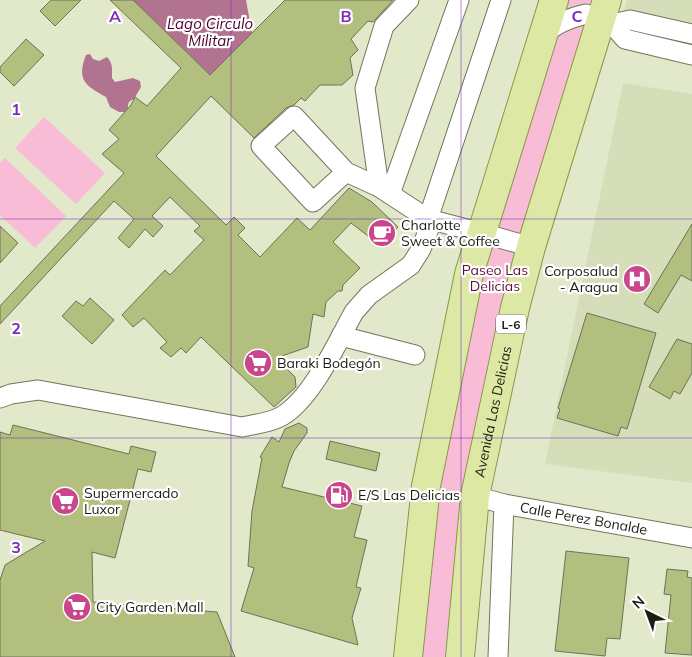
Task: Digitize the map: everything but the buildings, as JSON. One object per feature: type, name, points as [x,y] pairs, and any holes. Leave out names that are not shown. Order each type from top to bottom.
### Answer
[{"type":"main road","points":[[408,657],[426,486],[469,274],[554,0]]},
{"type":"main road","name":"Avenida Las Delicias","points":[[460,657],[475,496],[514,308],[596,12]]},
{"type":"street","points":[[385,191],[364,88],[384,26],[409,0]]},
{"type":"street","points":[[385,191],[459,0]]},
{"type":"street","points":[[0,398],[38,390],[242,427],[265,423],[282,416],[298,404],[309,391],[354,312],[362,302],[411,265],[421,249],[501,0]]},
{"type":"street","points":[[596,12],[625,39],[692,55]]},
{"type":"street","points":[[545,34],[553,26],[574,17],[596,12],[692,34]]},
{"type":"street","points":[[346,172],[313,202],[261,146],[294,116],[346,172],[385,191],[430,220],[531,247]]},
{"type":"street","points":[[341,336],[415,355]]},
{"type":"street","name":"Calle Perez Bonalde","points":[[475,496],[504,504],[692,538]]},
{"type":"street","points":[[498,657],[504,504]]},
{"type":"shaded area","points":[[627,0],[692,0],[692,27],[623,13]]},
{"type":"shaded area","name":"Corposalud - Aragua","points":[[623,83],[692,94],[692,483],[545,464]]},
{"type":"green space","name":"Paseo Las Delicias","points":[[554,0],[607,0],[531,247],[460,657],[408,657],[426,486]]},
{"type":"green space","points":[[44,117],[105,173],[76,204],[15,148]]},
{"type":"green space","points":[[5,158],[66,216],[35,248],[0,215],[0,163]]},
{"type":"water","name":"Lago Circulo Militar","points":[[133,0],[246,0],[252,33],[210,75]]},
{"type":"water","points":[[90,54],[93,59],[99,61],[107,57],[109,59],[112,78],[115,82],[133,78],[140,81],[141,87],[134,99],[129,102],[125,112],[119,112],[110,107],[106,97],[93,89],[85,81],[82,71],[83,64],[86,55]]},
{"type":"place","name":"Charlotte Sweet & Coffee","points":[[382,233]]},
{"type":"place","name":"Corposalud - Aragua","points":[[637,279]]},
{"type":"place","name":"Baraki Bodegón","points":[[258,363]]},
{"type":"place","name":"E/S Las Delicias","points":[[339,495]]},
{"type":"place","name":"Supermercado Luxor","points":[[65,501]]},
{"type":"place","name":"City Garden Mall","points":[[77,607]]}]
